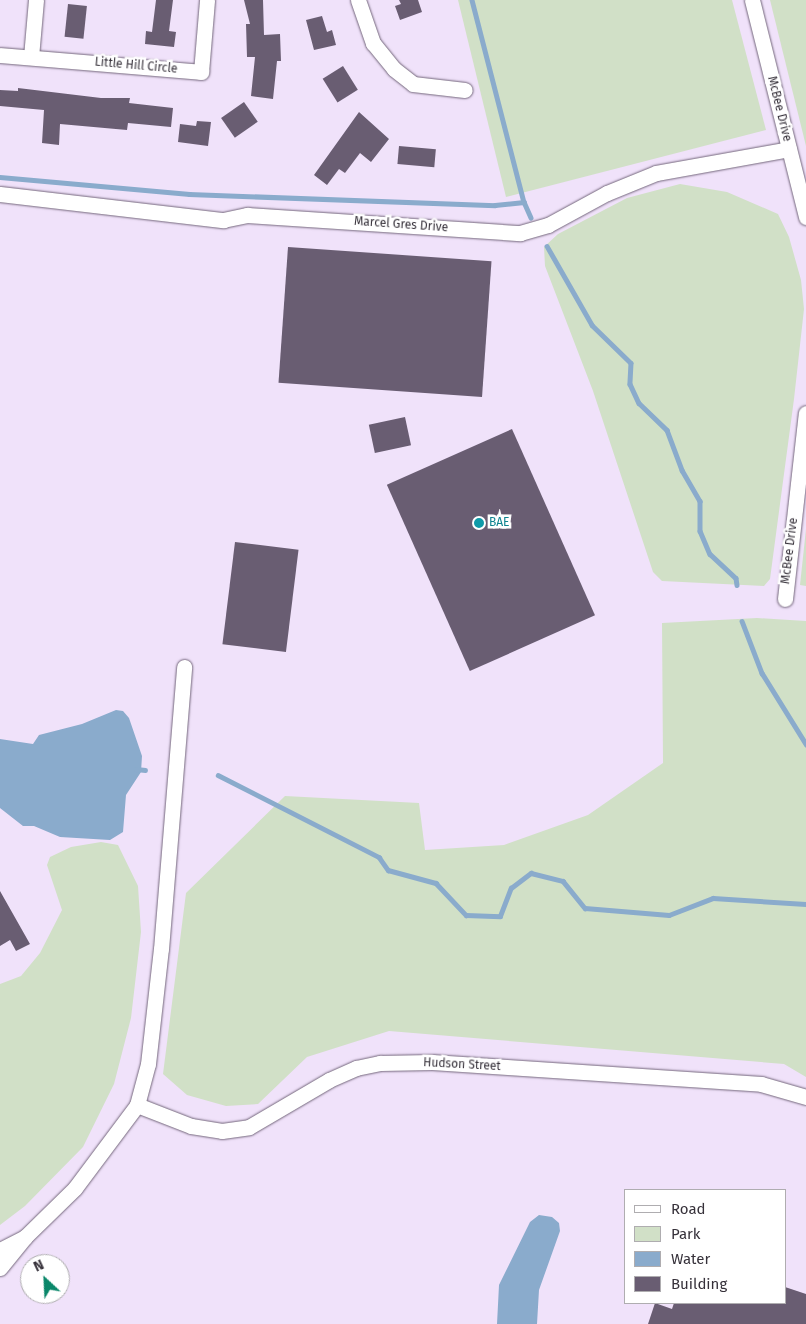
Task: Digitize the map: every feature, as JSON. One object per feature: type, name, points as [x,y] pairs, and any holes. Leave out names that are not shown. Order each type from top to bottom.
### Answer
[{"type":"street","points":[[31,57],[36,0]]},
{"type":"street","name":"Little Hill Circle","points":[[0,55],[201,72],[207,0]]},
{"type":"street","points":[[358,0],[373,43],[394,69],[413,84],[465,90]]},
{"type":"street","name":"McBee Drive","points":[[752,0],[806,217]]},
{"type":"street","name":"Marcel Gres Drive","points":[[0,194],[224,220],[247,215],[520,233],[548,225],[607,193],[656,173],[789,149]]},
{"type":"street","name":"McBee Drive","points":[[785,599],[806,414]]},
{"type":"street","points":[[0,1268],[26,1237],[75,1188],[137,1106],[148,1064],[161,949],[184,668]]},
{"type":"street","name":"Hudson Street","points":[[137,1106],[191,1126],[222,1131],[249,1127],[329,1080],[356,1068],[389,1063],[432,1062],[761,1084],[806,1097]]},
{"type":"street","points":[[0,1250],[26,1237]]},
{"type":"green space","points":[[458,0],[732,0],[766,130],[506,197]]},
{"type":"green space","points":[[770,0],[806,0],[806,146]]},
{"type":"green space","points":[[680,184],[727,192],[778,214],[789,237],[801,280],[804,309],[794,399],[770,579],[764,586],[662,581],[653,572],[593,391],[545,266],[544,247],[558,234],[627,198]]},
{"type":"green space","points":[[806,529],[806,586],[800,585]]},
{"type":"green space","points":[[757,618],[806,621],[806,1077],[784,1064],[389,1031],[307,1057],[258,1104],[226,1106],[187,1095],[163,1074],[186,893],[285,796],[419,803],[425,850],[504,845],[588,815],[663,763],[662,623]]},
{"type":"green space","points":[[101,842],[118,845],[138,886],[141,932],[131,1018],[114,1084],[83,1147],[25,1206],[0,1225],[0,984],[21,976],[40,953],[62,910],[47,865],[50,857],[71,847]]},
{"type":"water","points":[[116,710],[123,711],[129,718],[142,756],[141,772],[126,795],[123,832],[110,840],[60,837],[34,826],[23,826],[0,808],[0,739],[33,744],[39,735],[82,724]]},
{"type":"water","points":[[539,1215],[552,1217],[559,1223],[560,1231],[539,1290],[537,1324],[497,1324],[499,1285],[530,1222]]},
{"type":"building","points":[[156,0],[173,0],[169,31],[176,32],[174,47],[145,44],[146,31],[152,32]]},
{"type":"building","points":[[244,0],[263,0],[264,35],[280,34],[281,61],[277,61],[273,99],[251,96],[255,57],[247,57],[246,24],[250,24]]},
{"type":"building","points":[[399,0],[418,0],[422,12],[400,20],[395,6],[401,4]]},
{"type":"building","points":[[68,4],[87,6],[83,39],[65,37]]},
{"type":"building","points":[[322,16],[327,32],[332,30],[336,45],[314,50],[306,20]]},
{"type":"building","points":[[343,66],[358,90],[337,102],[323,79]]},
{"type":"building","points":[[18,88],[101,98],[130,98],[129,103],[173,108],[171,127],[128,123],[127,130],[60,124],[59,145],[42,143],[44,110],[0,106],[0,90],[18,91]]},
{"type":"building","points":[[244,102],[258,122],[235,138],[221,118]]},
{"type":"building","points":[[359,112],[389,139],[371,162],[360,153],[345,173],[339,169],[327,185],[314,175]]},
{"type":"building","points":[[197,121],[211,122],[208,146],[178,142],[180,124],[196,126]]},
{"type":"building","points":[[399,146],[436,149],[434,167],[397,164]]},
{"type":"building","points":[[288,247],[492,261],[482,397],[279,383]]},
{"type":"building","points":[[405,417],[411,445],[375,453],[369,425]]},
{"type":"building","name":"BAE","points":[[512,429],[595,615],[470,671],[387,485]]},
{"type":"building","points":[[235,542],[299,550],[286,652],[222,644]]},
{"type":"building","points":[[0,891],[30,944],[16,951],[10,940],[0,946]]},
{"type":"building","points":[[786,1287],[806,1294],[806,1324],[648,1324],[655,1304],[672,1309],[674,1304],[786,1304]]},
{"type":"waterway","points":[[472,0],[524,202],[531,218]]},
{"type":"waterway","points":[[0,177],[189,194],[495,205],[524,202]]},
{"type":"waterway","points":[[547,246],[592,325],[631,363],[630,384],[639,403],[667,430],[682,470],[700,501],[700,531],[710,554],[736,578],[737,585]]},
{"type":"waterway","points":[[742,621],[762,673],[806,744]]},
{"type":"waterway","points":[[136,769],[145,770]]},
{"type":"waterway","points":[[218,775],[379,857],[388,870],[436,883],[466,915],[500,916],[511,888],[531,873],[563,881],[585,908],[669,915],[713,898],[806,904]]},
{"type":"place","name":"BAE","points":[[479,523]]}]
